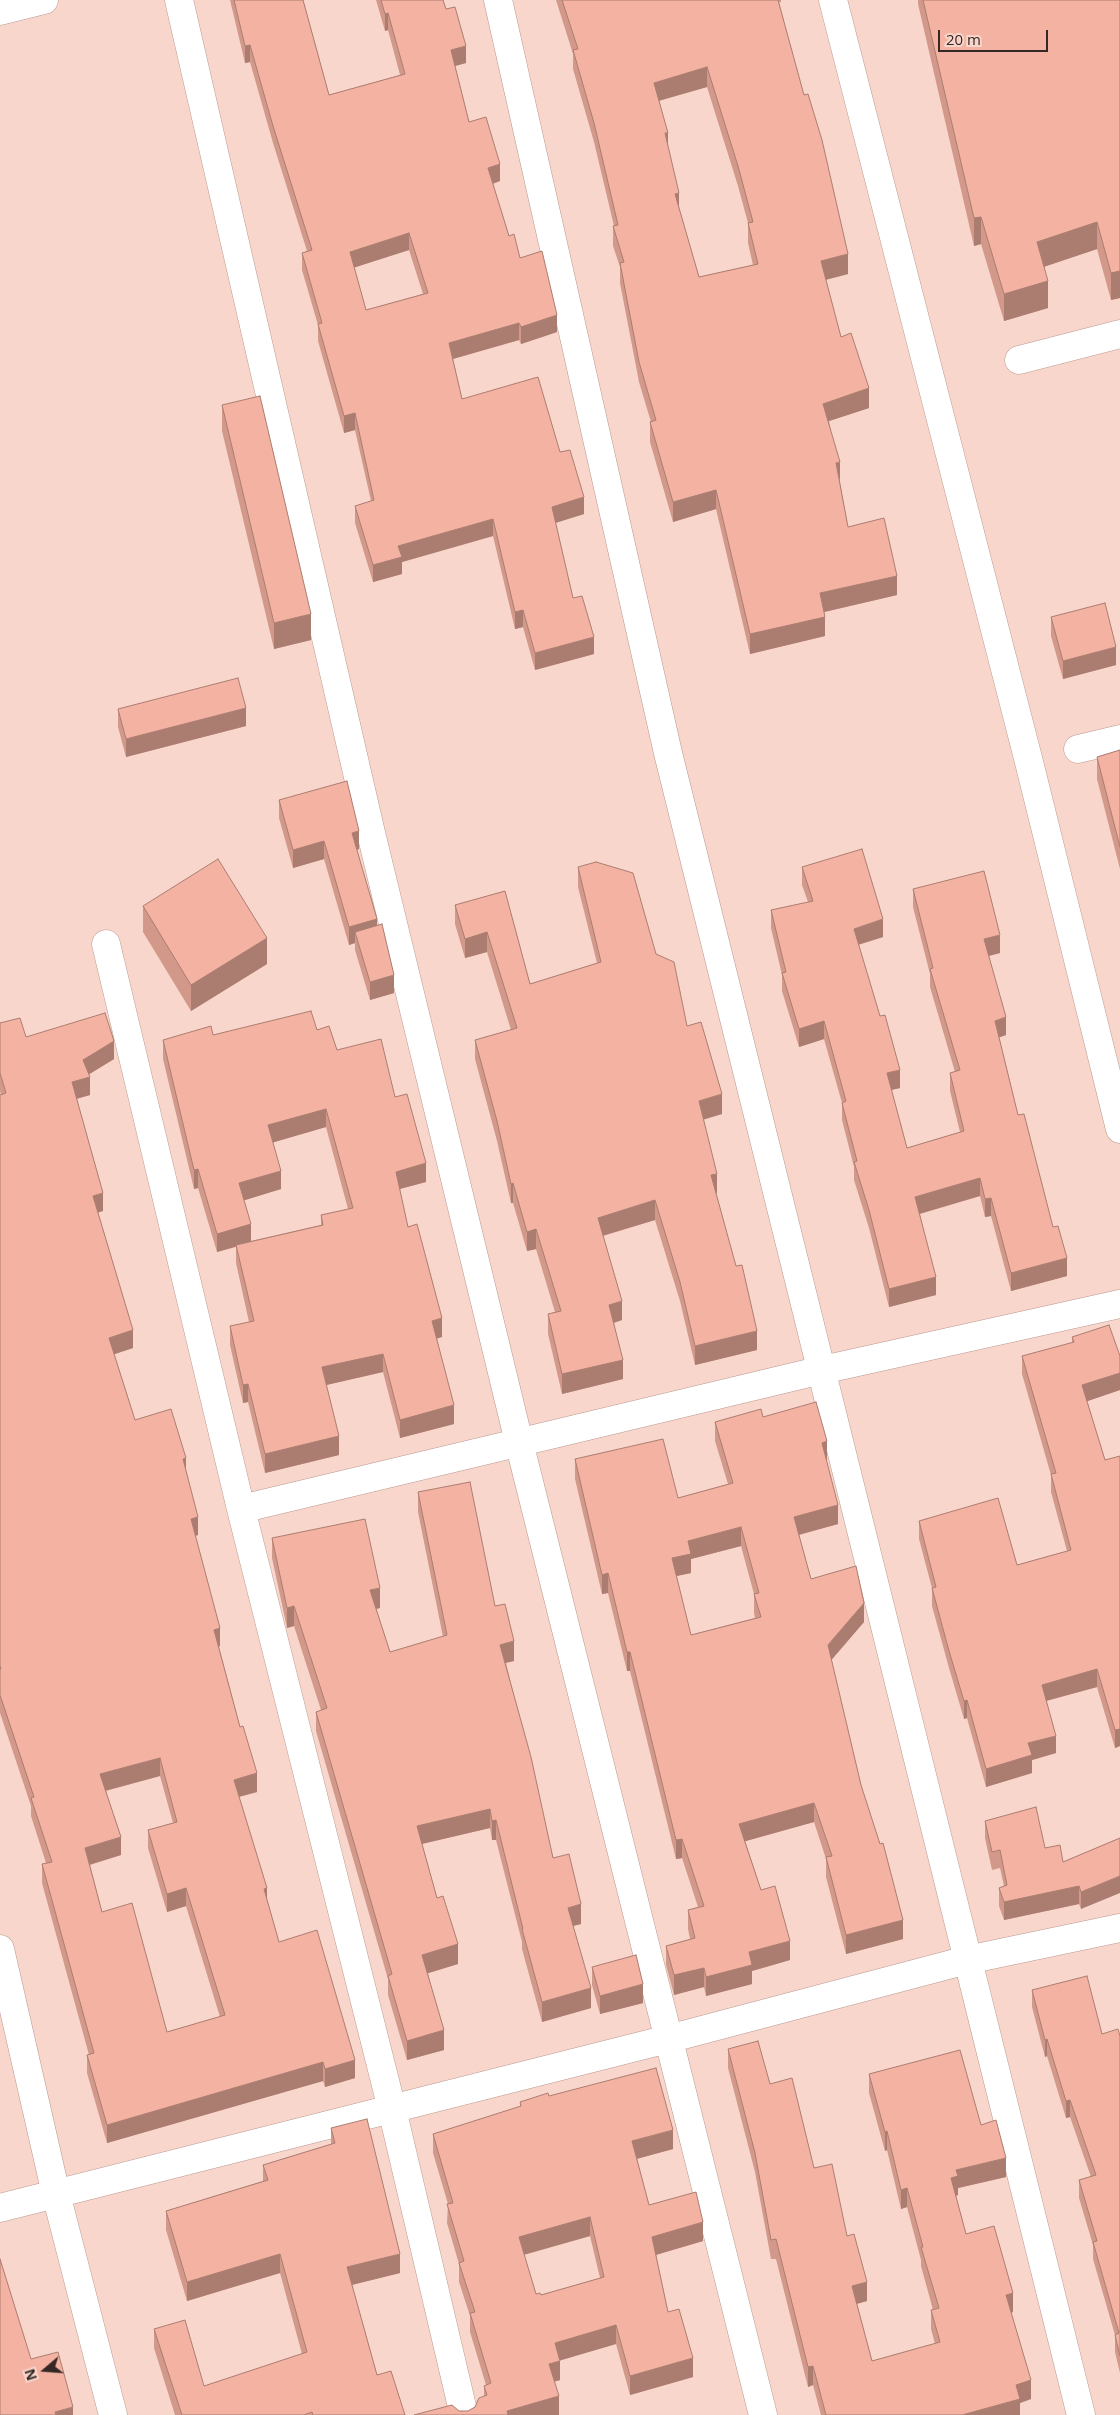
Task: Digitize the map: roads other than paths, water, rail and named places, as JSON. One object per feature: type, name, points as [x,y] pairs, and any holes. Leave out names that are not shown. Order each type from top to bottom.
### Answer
[{"type":"street","points":[[0,11],[44,0]]},
{"type":"street","points":[[179,0],[371,833],[519,1442],[763,2415]]},
{"type":"street","points":[[498,0],[668,753],[1080,2415]]},
{"type":"street","points":[[833,0],[1029,762],[1120,1129]]},
{"type":"street","points":[[1019,360],[1120,334]]},
{"type":"street","points":[[1078,749],[1120,738]]},
{"type":"street","points":[[106,944],[241,1510],[392,2109],[464,2415]]},
{"type":"street","points":[[241,1510],[822,1370],[1120,1304]]},
{"type":"street","points":[[0,2208],[668,2039],[967,1960],[1120,1928]]},
{"type":"street","points":[[0,1949],[56,2194],[113,2415]]}]
